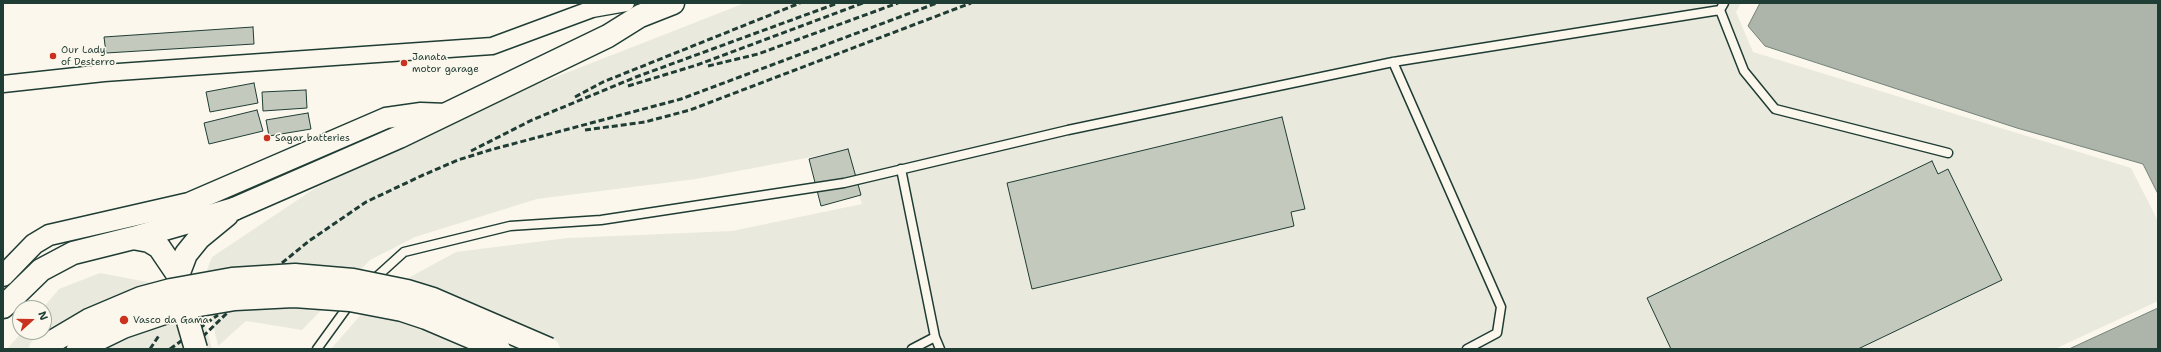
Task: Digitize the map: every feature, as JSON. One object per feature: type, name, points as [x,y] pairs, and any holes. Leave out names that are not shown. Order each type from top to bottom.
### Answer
[{"type":"main road","points":[[3,307],[32,277],[56,260],[73,253],[133,238],[234,209],[399,137],[608,36],[631,7],[673,3]]},
{"type":"main road","points":[[178,275],[186,254],[199,238],[234,209]]},
{"type":"main road","points":[[133,238],[149,241],[158,247],[178,275],[187,318],[196,349]]},
{"type":"main road","points":[[40,349],[89,320],[141,298],[179,288],[232,278],[295,276],[353,280],[413,293],[433,299],[549,349]]},
{"type":"main road","points":[[78,349],[123,327],[176,309],[235,299],[294,296],[350,300],[402,310],[426,318],[499,349]]},
{"type":"street","points":[[3,84],[104,73],[492,46],[592,9],[631,7]]},
{"type":"street","points":[[3,276],[34,244],[49,235],[189,204],[386,118],[422,113],[447,114]]},
{"type":"lane","points":[[317,349],[359,292],[404,252],[510,226],[602,220],[844,183],[1068,130],[1393,62],[1722,6],[1744,72],[1775,109],[1948,153]]},
{"type":"lane","points":[[1393,62],[1501,307],[1497,332],[1467,349]]},
{"type":"lane","points":[[901,169],[935,336],[940,349]]},
{"type":"lane","points":[[912,349],[935,336]]},
{"type":"shaded area","points":[[745,3],[1741,3],[1736,12],[1753,52],[2131,168],[2158,221],[2158,301],[2055,349],[331,349],[379,294],[456,252],[567,238],[732,231],[862,204],[843,151],[696,179],[537,199],[415,237],[370,260],[302,330],[246,321],[218,346],[203,280],[212,257],[314,189],[497,100]]},
{"type":"shaded area","points":[[1760,3],[2158,3],[2158,194],[2143,164],[2017,128],[1765,46],[1748,26]]},
{"type":"shaded area","name":"Vasco da Gama","points":[[100,273],[158,284],[194,284],[212,349],[7,349],[15,340],[52,340],[52,300],[50,300],[59,289]]},
{"type":"shaded area","points":[[2158,308],[2158,349],[2069,349]]},
{"type":"building","points":[[253,27],[254,44],[106,53],[104,37]]},
{"type":"building","points":[[254,83],[258,103],[210,112],[206,92]]},
{"type":"building","points":[[306,90],[307,108],[263,111],[262,92]]},
{"type":"building","points":[[257,110],[263,131],[209,144],[204,123]]},
{"type":"building","points":[[308,113],[311,129],[269,136],[266,120]]},
{"type":"building","points":[[1282,117],[1305,209],[1291,212],[1294,226],[1032,289],[1007,183]]},
{"type":"building","points":[[848,149],[861,195],[821,206],[809,159]]},
{"type":"building","points":[[1932,161],[1938,174],[1948,169],[2002,280],[1858,349],[1671,349],[1647,298]]},
{"type":"railway","points":[[575,97],[603,82],[800,3]]},
{"type":"railway","points":[[471,151],[532,120],[636,77],[838,3]]},
{"type":"railway","points":[[628,86],[697,65],[863,3]]},
{"type":"railway","points":[[708,66],[758,54],[898,3]]},
{"type":"railway","points":[[190,349],[261,280],[309,241],[366,202],[421,176],[458,160],[490,150],[681,99],[937,3]]},
{"type":"railway","points":[[585,130],[645,122],[690,110],[971,3]]},
{"type":"railway","points":[[170,349],[218,315]]},
{"type":"railway","points":[[150,349],[160,334]]},
{"type":"place","name":"Our Lady of Desterro","points":[[53,56]]},
{"type":"place","name":"Janata motor garage","points":[[404,63]]},
{"type":"place","name":"Sagar batteries","points":[[267,138]]},
{"type":"place","name":"Vasco da Gama","points":[[124,320]]}]
